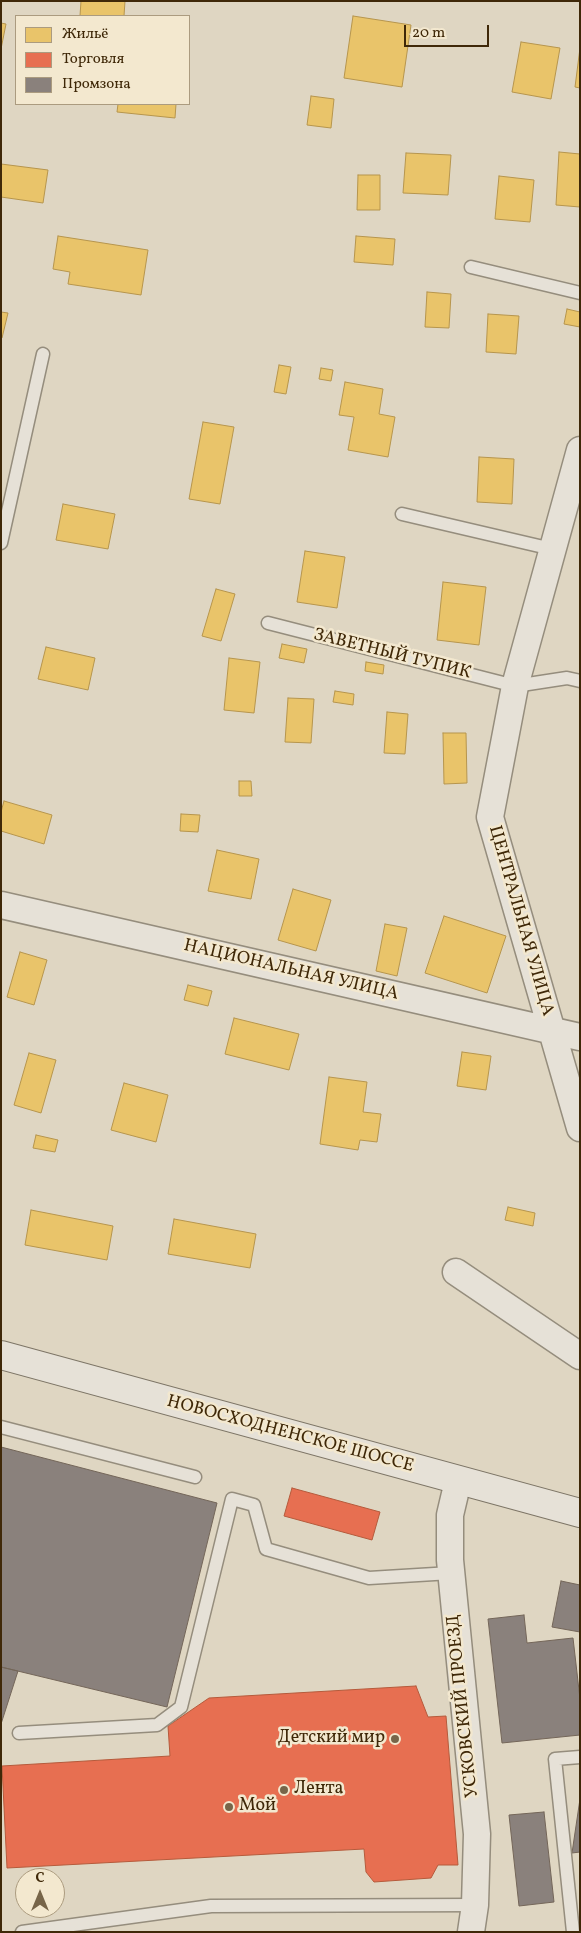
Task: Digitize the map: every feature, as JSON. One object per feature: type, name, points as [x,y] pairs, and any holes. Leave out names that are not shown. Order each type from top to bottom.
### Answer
[{"type":"main road","name":"НОВОСХОДНЕНСКОЕ ШОССЕ","points":[[1,1356],[580,1513]]},
{"type":"street","name":"ЦЕНТРАЛЬНАЯ УЛИЦА","points":[[580,450],[515,686],[490,817],[580,1128]]},
{"type":"street","name":"НАЦИОНАЛЬНАЯ УЛИЦА","points":[[1,905],[552,1030],[580,1038]]},
{"type":"street","points":[[456,1272],[580,1356]]},
{"type":"street","name":"УСКОВСКИЙ ПРОЕЗД","points":[[458,1481],[450,1516],[451,1573],[477,1834],[475,1904],[471,1932]]},
{"type":"lane","points":[[471,267],[580,293]]},
{"type":"lane","points":[[1,542],[43,354]]},
{"type":"lane","points":[[402,514],[552,549]]},
{"type":"lane","name":"ЗАВЕТНЫЙ ТУПИК","points":[[268,623],[515,686]]},
{"type":"lane","points":[[515,686],[567,678],[580,682]]},
{"type":"lane","points":[[1,1427],[195,1477]]},
{"type":"lane","points":[[19,1733],[157,1725],[181,1707],[232,1499],[254,1505],[266,1549],[369,1578],[451,1573]]},
{"type":"lane","points":[[574,1932],[555,1759],[580,1757]]},
{"type":"lane","points":[[22,1932],[211,1906],[475,1904]]},
{"type":"building: Жильё","points":[[81,1],[125,1],[124,15],[80,15]]},
{"type":"building: Жильё","points":[[353,16],[411,25],[402,87],[344,78]]},
{"type":"building: Жильё","points":[[1,23],[6,24],[1,49]]},
{"type":"building: Жильё","points":[[521,42],[560,48],[551,99],[512,92]]},
{"type":"building: Жильё","points":[[580,48],[580,88],[575,87]]},
{"type":"building: Жильё","points":[[311,96],[334,99],[331,128],[307,125]]},
{"type":"building: Жильё","points":[[118,105],[176,105],[175,118],[117,112]]},
{"type":"building: Жильё","points":[[559,152],[580,154],[580,207],[556,205]]},
{"type":"building: Жильё","points":[[406,153],[451,155],[448,195],[403,193]]},
{"type":"building: Жильё","points":[[1,164],[48,170],[43,203],[1,197]]},
{"type":"building: Жильё","points":[[358,175],[380,175],[380,210],[357,210]]},
{"type":"building: Жильё","points":[[499,176],[534,180],[530,222],[495,219]]},
{"type":"building: Жильё","points":[[58,236],[148,250],[141,295],[68,284],[70,272],[53,269]]},
{"type":"building: Жильё","points":[[356,236],[395,239],[393,265],[354,262]]},
{"type":"building: Жильё","points":[[427,292],[451,294],[449,328],[425,327]]},
{"type":"building: Жильё","points":[[567,309],[580,312],[580,327],[564,324]]},
{"type":"building: Жильё","points":[[1,312],[8,313],[2,338],[1,337]]},
{"type":"building: Жильё","points":[[488,314],[519,316],[516,354],[486,352]]},
{"type":"building: Жильё","points":[[279,365],[291,367],[286,394],[274,392]]},
{"type":"building: Жильё","points":[[321,368],[333,370],[331,381],[319,379]]},
{"type":"building: Жильё","points":[[345,382],[383,389],[379,414],[395,417],[388,457],[348,450],[354,417],[339,415]]},
{"type":"building: Жильё","points":[[203,422],[234,427],[220,504],[189,499]]},
{"type":"building: Жильё","points":[[479,457],[514,459],[512,504],[477,502]]},
{"type":"building: Жильё","points":[[63,504],[115,514],[108,549],[56,540]]},
{"type":"building: Жильё","points":[[305,551],[345,557],[337,608],[297,602]]},
{"type":"building: Жильё","points":[[443,582],[486,587],[479,645],[437,640]]},
{"type":"building: Жильё","points":[[216,589],[235,594],[221,641],[202,636]]},
{"type":"building: Жильё","points":[[282,644],[307,649],[304,663],[279,658]]},
{"type":"building: Жильё","points":[[46,647],[95,658],[88,690],[38,679]]},
{"type":"building: Жильё","points":[[229,658],[260,662],[254,713],[224,710]]},
{"type":"building: Жильё","points":[[366,662],[384,665],[383,674],[365,671]]},
{"type":"building: Жильё","points":[[335,691],[354,694],[353,705],[333,702]]},
{"type":"building: Жильё","points":[[288,698],[314,699],[311,743],[285,742]]},
{"type":"building: Жильё","points":[[387,712],[408,714],[405,754],[384,753]]},
{"type":"building: Жильё","points":[[443,733],[466,733],[467,783],[444,784]]},
{"type":"building: Жильё","points":[[239,781],[251,781],[252,796],[239,796]]},
{"type":"building: Жильё","points":[[4,801],[52,815],[44,844],[1,831],[1,812]]},
{"type":"building: Жильё","points":[[181,814],[200,815],[198,832],[180,831]]},
{"type":"building: Жильё","points":[[217,850],[259,859],[251,899],[208,891]]},
{"type":"building: Жильё","points":[[293,889],[331,900],[316,951],[278,940]]},
{"type":"building: Жильё","points":[[444,916],[506,936],[487,993],[425,973]]},
{"type":"building: Жильё","points":[[385,924],[407,928],[397,976],[376,971]]},
{"type":"building: Жильё","points":[[20,952],[47,960],[34,1005],[7,997]]},
{"type":"building: Жильё","points":[[188,985],[212,991],[208,1006],[184,1000]]},
{"type":"building: Жильё","points":[[234,1018],[299,1034],[289,1070],[225,1054]]},
{"type":"building: Жильё","points":[[462,1052],[491,1056],[486,1090],[457,1086]]},
{"type":"building: Жильё","points":[[29,1053],[56,1060],[41,1113],[14,1105]]},
{"type":"building: Жильё","points":[[329,1077],[367,1082],[363,1112],[381,1114],[377,1142],[360,1140],[358,1150],[320,1144]]},
{"type":"building: Жильё","points":[[124,1083],[168,1095],[156,1142],[111,1130]]},
{"type":"building: Жильё","points":[[36,1135],[58,1140],[55,1152],[33,1148]]},
{"type":"building: Жильё","points":[[508,1207],[535,1213],[533,1226],[505,1220]]},
{"type":"building: Жильё","points":[[31,1210],[113,1226],[107,1260],[25,1245]]},
{"type":"building: Жильё","points":[[174,1219],[256,1234],[250,1268],[168,1254]]},
{"type":"building: Торговля","points":[[292,1488],[380,1512],[372,1540],[284,1516]]},
{"type":"building: Торговля","name":"Мой","points":[[416,1686],[428,1717],[446,1716],[458,1865],[438,1865],[431,1878],[374,1882],[366,1872],[364,1849],[7,1868],[2,1766],[170,1756],[168,1726],[209,1698]]},
{"type":"building: Промзона","points":[[1,1447],[217,1503],[167,1707],[1,1667]]},
{"type":"building: Промзона","points":[[561,1581],[580,1585],[580,1632],[552,1627]]},
{"type":"building: Промзона","points":[[524,1615],[527,1643],[573,1638],[580,1699],[580,1735],[502,1743],[488,1619]]},
{"type":"building: Промзона","points":[[1,1667],[18,1671],[1,1724]]},
{"type":"building: Промзона","points":[[580,1799],[580,1852],[572,1853]]},
{"type":"building: Промзона","points":[[544,1812],[554,1902],[519,1906],[509,1815]]},
{"type":"place","name":"Детский мир","points":[[395,1739]]},
{"type":"place","name":"Лента","points":[[284,1790]]},
{"type":"place","name":"Мой","points":[[229,1807]]}]
